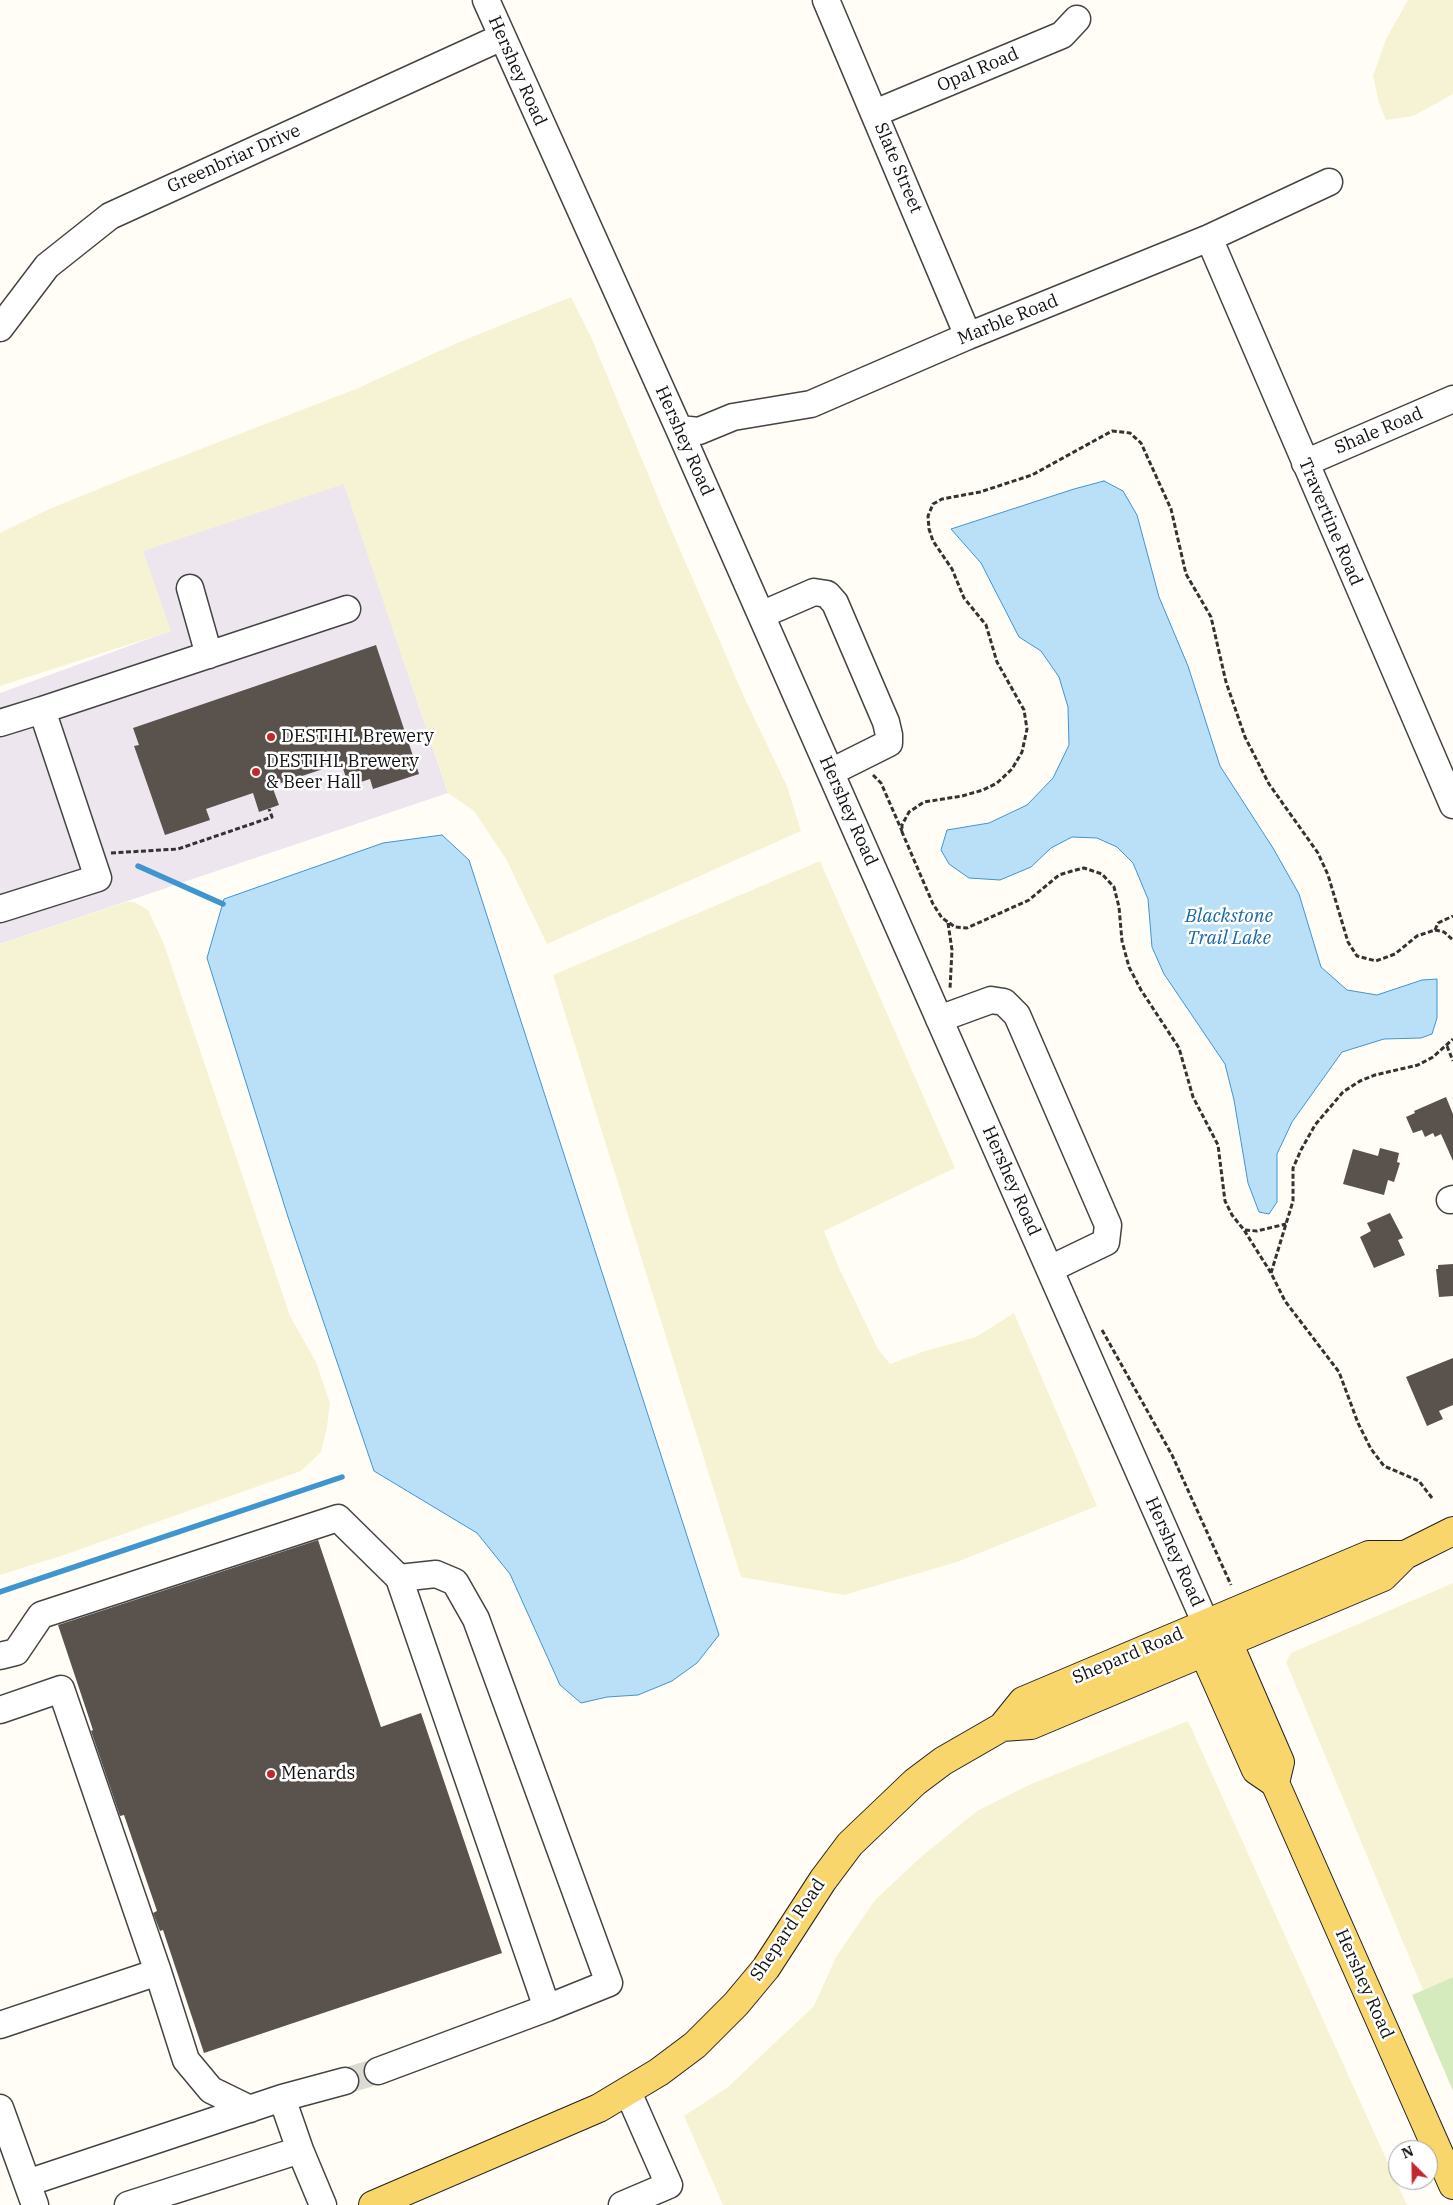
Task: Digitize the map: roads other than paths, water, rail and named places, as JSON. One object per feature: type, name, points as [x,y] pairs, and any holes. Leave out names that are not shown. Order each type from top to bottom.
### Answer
[{"type":"main road","name":"Shepard Road","points":[[1002,1727],[1031,1725],[1383,1576],[1405,1556],[1453,1531]]},
{"type":"main road","name":"Shepard Road","points":[[373,2205],[567,2122],[628,2092],[695,2045],[736,2004],[781,1947],[822,1880],[850,1844],[914,1782],[943,1761],[1002,1727],[1023,1701],[1369,1555],[1405,1556]]},
{"type":"main road","name":"Hershey Road","points":[[1206,1624],[1228,1642],[1280,1762],[1275,1783]]},
{"type":"main road","name":"Hershey Road","points":[[1206,1624],[1204,1653],[1256,1770],[1275,1783],[1453,2185]]},
{"type":"street","name":"Hershey Road","points":[[486,0],[679,429],[1206,1624]]},
{"type":"street","name":"Slate Street","points":[[826,0],[968,336]]},
{"type":"street","name":"Opal Road","points":[[875,113],[1062,35],[1076,19]]},
{"type":"street","name":"Greenbriar Drive","points":[[0,328],[47,266],[110,216],[502,38]]},
{"type":"street","name":"Marble Road","points":[[679,429],[699,431],[732,417],[811,404],[968,336],[1209,238],[1329,182]]},
{"type":"street","name":"Travertine Road","points":[[1209,238],[1453,805]]},
{"type":"street","name":"Shale Road","points":[[1305,463],[1453,400]]},
{"type":"street","points":[[190,588],[209,655]]},
{"type":"street","points":[[761,615],[814,592],[827,594],[835,603],[886,722],[889,743],[831,772]]},
{"type":"street","points":[[0,723],[347,609]]},
{"type":"street","points":[[0,909],[98,878],[42,710]]},
{"type":"street","points":[[939,1018],[991,1000],[1004,1002],[1017,1016],[1108,1225],[1106,1242],[1050,1269]]},
{"type":"street","points":[[0,1656],[16,1652],[41,1615],[338,1518],[399,1578],[547,2008]]},
{"type":"street","points":[[378,2071],[609,1983],[476,1618],[455,1582],[436,1574],[399,1578]]},
{"type":"street","points":[[0,1710],[61,1689],[158,1972],[186,2060],[211,2090],[250,2109]]},
{"type":"street","points":[[0,2025],[158,1972]]},
{"type":"street","points":[[0,2108],[31,2194],[250,2109],[282,2098],[345,2081]]},
{"type":"street","points":[[622,2205],[673,2195],[628,2092]]},
{"type":"street","points":[[282,2098],[300,2150],[323,2205]]},
{"type":"street","points":[[128,2205],[300,2150]]},
{"type":"water","name":"Blackstone Trail Lake","points":[[1104,481],[1123,491],[1137,515],[1159,597],[1188,666],[1220,766],[1273,848],[1299,894],[1321,967],[1347,990],[1377,995],[1422,980],[1437,979],[1437,1018],[1432,1034],[1421,1038],[1384,1039],[1342,1052],[1292,1122],[1277,1154],[1277,1202],[1269,1214],[1259,1212],[1248,1183],[1234,1100],[1225,1064],[1164,974],[1152,947],[1148,899],[1133,863],[1117,847],[1097,838],[1072,837],[1051,848],[1031,867],[1000,880],[969,878],[949,864],[941,850],[947,830],[989,823],[1027,805],[1053,778],[1069,745],[1068,707],[1059,677],[1041,651],[1019,637],[981,563],[951,529]]},
{"type":"water","points":[[442,835],[469,860],[719,1635],[697,1663],[672,1681],[638,1695],[607,1697],[581,1703],[560,1685],[510,1574],[477,1533],[374,1471],[288,1217],[207,958],[224,899],[383,843]]},
{"type":"waterway","points":[[138,866],[223,904]]},
{"type":"waterway","points":[[0,1592],[342,1477]]},
{"type":"tunnel","points":[[345,2081],[378,2071]]},
{"type":"place","name":"DESTIHL Brewery","points":[[271,737]]},
{"type":"place","name":"DESTIHL Brewery & Beer Hall","points":[[256,772]]},
{"type":"place","name":"Menards","points":[[271,1774]]}]
